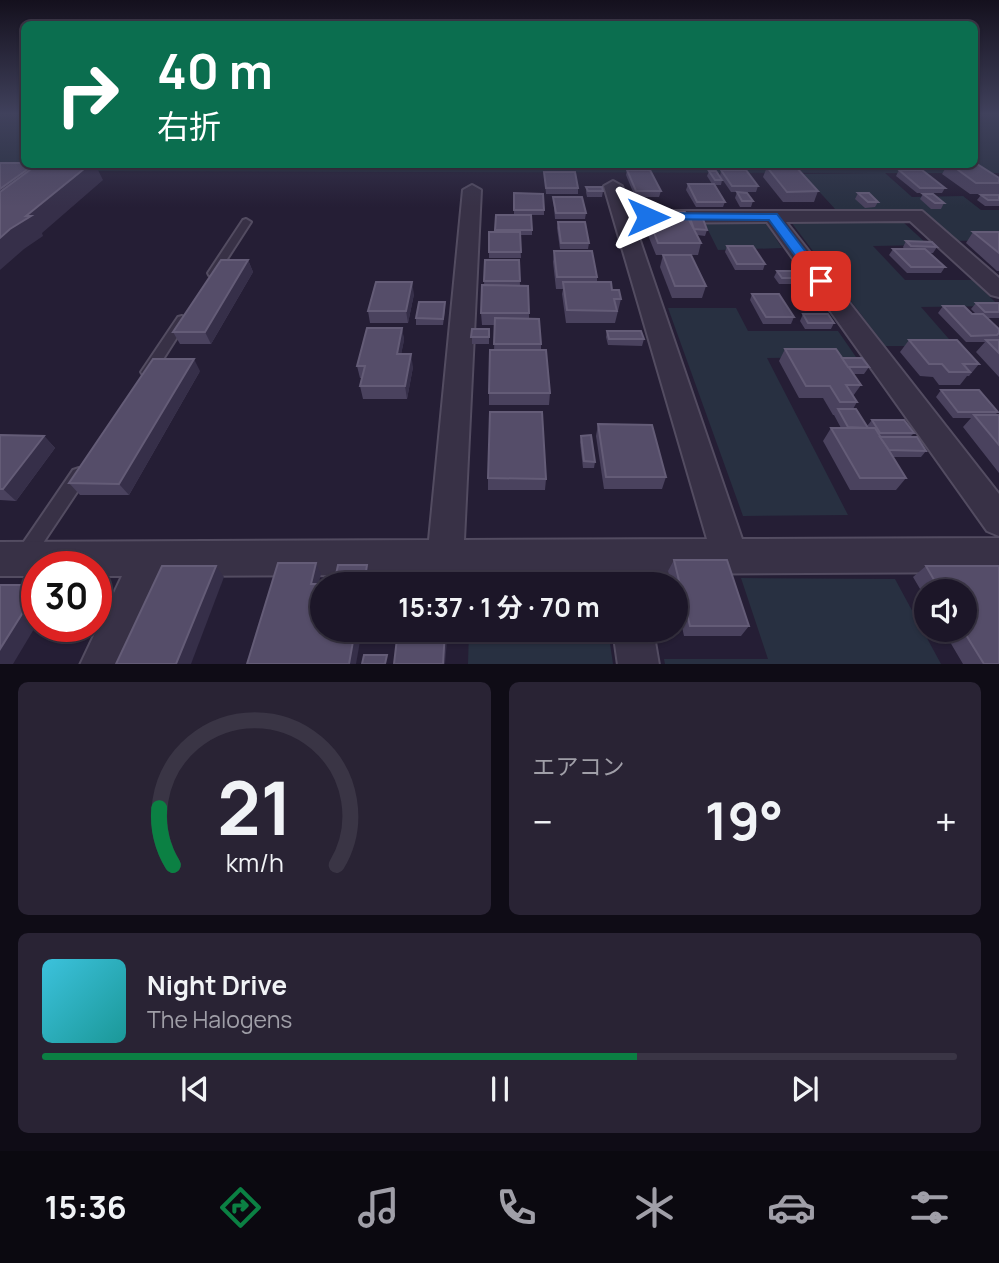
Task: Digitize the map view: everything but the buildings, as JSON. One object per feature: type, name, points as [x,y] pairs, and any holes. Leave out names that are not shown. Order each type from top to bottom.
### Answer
[{"type":"street","points":[[613,186],[730,556]]},
{"type":"street","points":[[445,557],[472,190]]},
{"type":"street","points":[[623,217],[915,215],[999,290]]},
{"type":"street","points":[[772,216],[999,520]]},
{"type":"street","points":[[11,559],[445,557],[623,570],[730,556],[999,555]]},
{"type":"street","points":[[100,664],[150,558]]},
{"type":"street","points":[[636,642],[639,664]]},
{"type":"lane","points":[[206,285],[246,222]]},
{"type":"lane","points":[[137,388],[190,308]]},
{"type":"lane","points":[[11,559],[84,467]]},
{"type":"shaded area","points":[[0,145],[21,145],[21,168],[978,168],[978,145],[999,145],[999,173],[885,173],[912,197],[963,196],[981,210],[999,210],[999,240],[952,241],[916,209],[835,209],[803,174],[884,173],[0,171]]},
{"type":"shaded area","points":[[704,222],[766,223],[782,248],[718,250]]},
{"type":"shaded area","points":[[791,222],[903,222],[928,245],[873,246],[905,280],[973,280],[999,306],[921,307],[955,346],[885,346]]},
{"type":"shaded area","points":[[668,308],[736,308],[748,331],[838,331],[856,357],[767,358],[848,515],[743,516]]},
{"type":"shaded area","points":[[741,578],[895,579],[914,614],[914,642],[929,642],[941,664],[665,664],[664,659],[768,659]]},
{"type":"shaded area","points":[[469,642],[610,642],[613,664],[468,664]]},
{"type":"route","points":[[648,217],[772,216],[821,281]]}]
